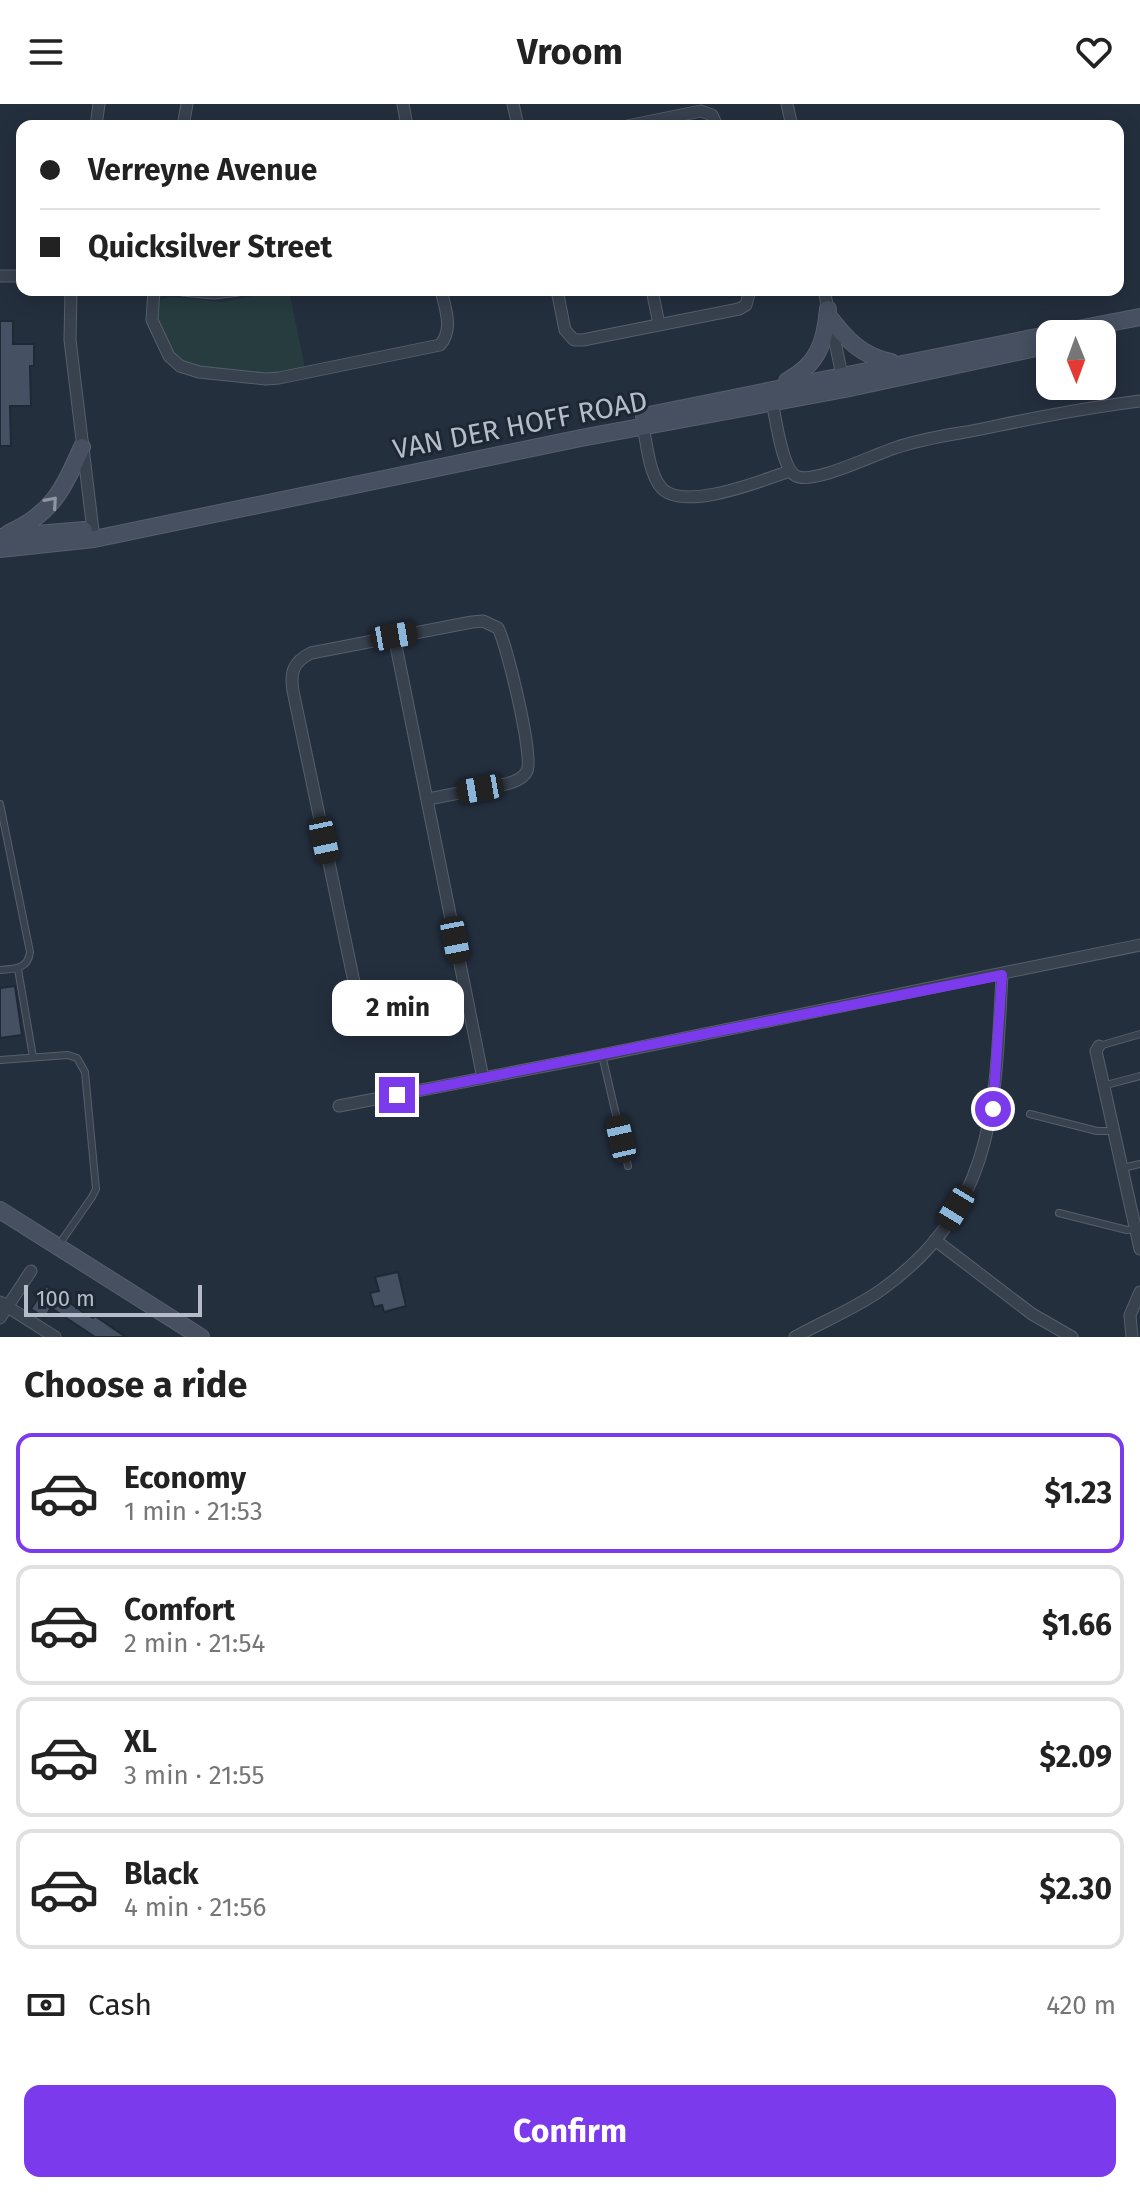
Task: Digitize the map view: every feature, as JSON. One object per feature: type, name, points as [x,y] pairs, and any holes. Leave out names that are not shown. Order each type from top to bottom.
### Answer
[{"type":"main road","points":[[829,313],[857,349],[872,357],[898,363]]},
{"type":"main road","points":[[774,395],[815,360],[826,334],[829,313]]},
{"type":"main road","name":"VAN DER HOFF ROAD","points":[[1116,322],[1140,317]]},
{"type":"main road","points":[[1116,331],[1140,326]]},
{"type":"main road","name":"VAN DER HOFF ROAD","points":[[844,381],[898,363],[1036,337]]},
{"type":"main road","name":"VAN DER HOFF ROAD","points":[[0,537],[93,534],[544,439],[1036,347]]},
{"type":"main road","name":"VAN DER HOFF ROAD","points":[[0,549],[93,534],[643,427],[774,395]]},
{"type":"main road","points":[[0,537],[29,523],[52,504],[68,481],[82,447]]},
{"type":"main road","points":[[0,1210],[201,1337]]},
{"type":"street","points":[[657,120],[701,111],[712,115],[714,120]]},
{"type":"street","points":[[71,296],[70,340],[93,534]]},
{"type":"street","points":[[154,296],[154,328],[173,361],[199,372],[266,379],[440,345],[448,335],[442,296]]},
{"type":"street","points":[[558,296],[565,330],[574,340],[739,309],[746,305],[748,296]]},
{"type":"street","points":[[653,296],[659,324]]},
{"type":"street","points":[[825,296],[844,381]]},
{"type":"street","points":[[774,395],[790,471],[798,477],[810,477],[901,445],[951,432],[989,428],[1085,407],[1140,401]]},
{"type":"street","points":[[643,427],[658,485],[673,496],[714,494],[790,471]]},
{"type":"street","points":[[428,799],[506,784],[526,773],[526,744],[511,669],[498,628],[490,623],[472,622],[311,653],[300,659],[292,672],[293,691],[358,1001],[367,1009],[379,1012],[465,993]]},
{"type":"street","points":[[394,636],[483,1078]]},
{"type":"street","points":[[339,1106],[1140,945]]},
{"type":"street","points":[[802,1335],[881,1290],[935,1240],[970,1184],[987,1140],[995,1095],[1002,975]]},
{"type":"street","points":[[1099,1046],[1096,1051],[1140,1249]]},
{"type":"street","points":[[935,1240],[1032,1314],[1072,1337]]},
{"type":"street","points":[[0,1318],[4,1304],[31,1271]]},
{"type":"street","points":[[1137,1335],[1130,1315],[1140,1292]]},
{"type":"street","points":[[4,1304],[55,1337]]},
{"type":"lane","points":[[0,804],[30,952],[29,961],[18,969],[0,970]]},
{"type":"lane","points":[[18,969],[33,1057]]},
{"type":"lane","points":[[1099,1046],[1140,1034]]},
{"type":"lane","points":[[0,1060],[68,1055],[77,1058],[85,1072],[96,1189],[58,1246]]},
{"type":"lane","points":[[602,1055],[628,1166]]},
{"type":"lane","points":[[1106,1085],[1140,1076]]},
{"type":"lane","points":[[1030,1114],[1097,1131],[1115,1131]]},
{"type":"lane","points":[[1123,1168],[1140,1164]]},
{"type":"lane","points":[[1059,1213],[1127,1230],[1136,1229]]},
{"type":"green space","points":[[252,296],[290,296],[305,368],[277,375],[218,371],[189,365],[176,358],[156,320],[156,309],[161,300],[170,297],[221,302]]},
{"type":"building","points":[[0,321],[13,321],[13,344],[34,344],[34,366],[30,366],[31,406],[10,406],[11,446],[0,446]]},
{"type":"building","points":[[15,986],[22,1035],[0,1038],[0,988]]},
{"type":"building","points":[[398,1272],[406,1306],[384,1312],[382,1305],[374,1307],[370,1293],[379,1291],[375,1277]]},
{"type":"building","points":[[46,1286],[126,1337],[95,1337],[51,1308],[45,1318],[31,1309]]},
{"type":"route","points":[[397,1095],[1002,975],[993,1109]]}]
